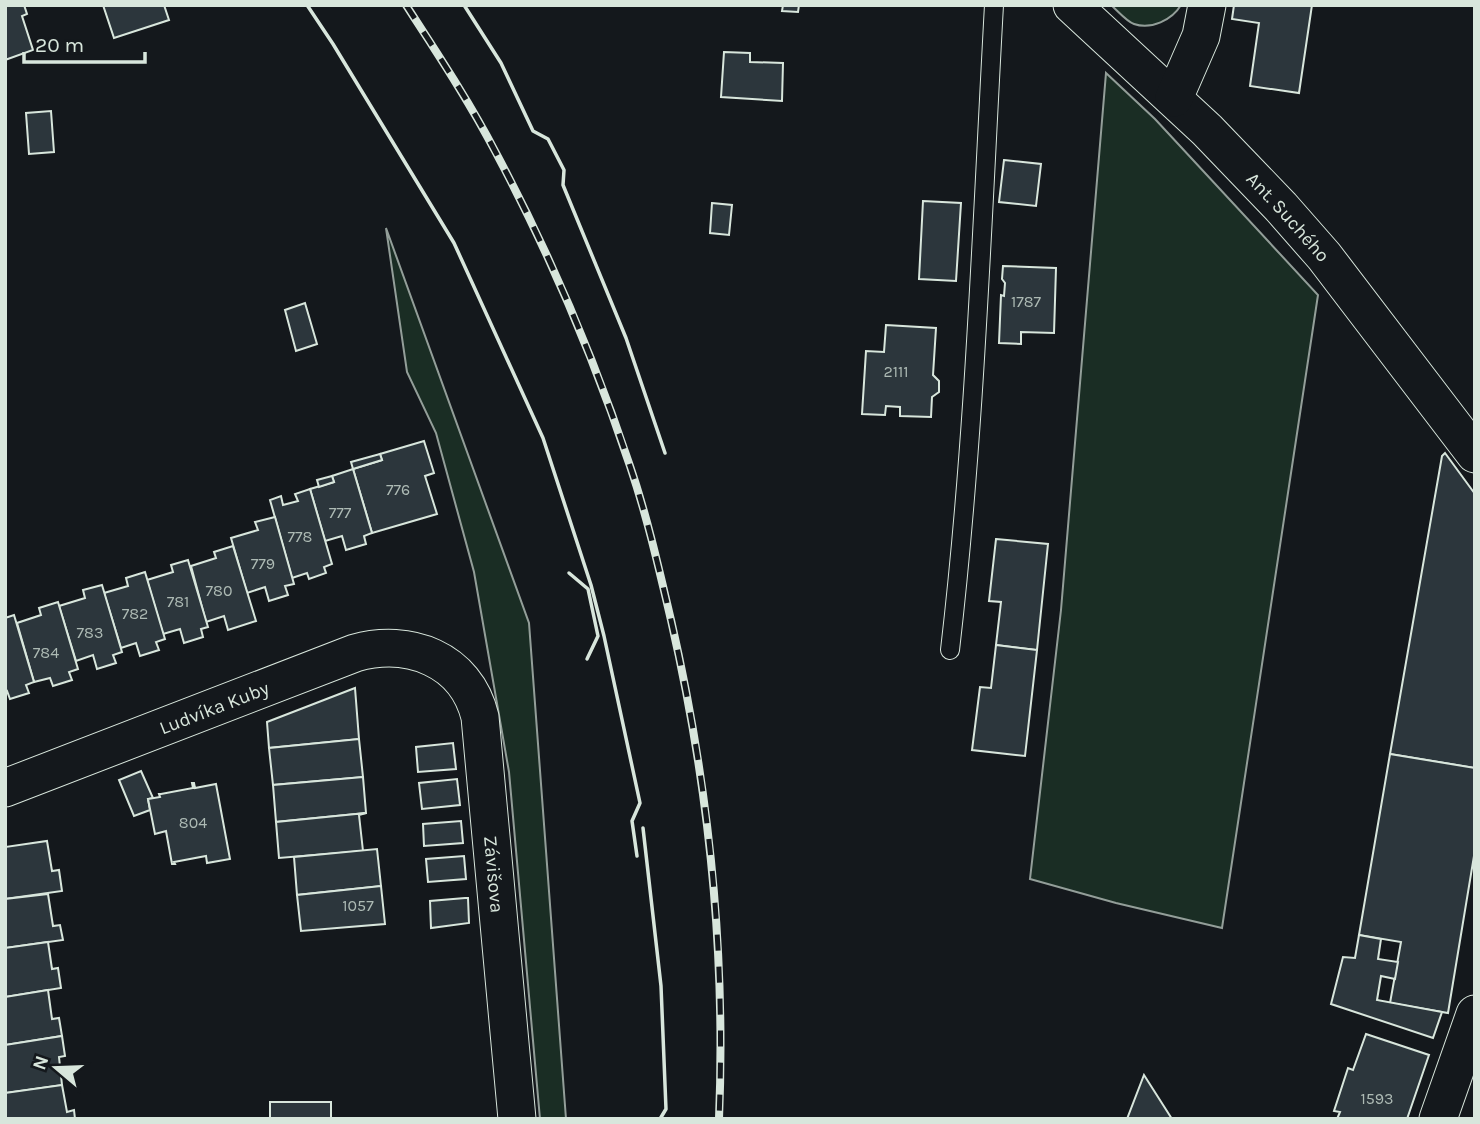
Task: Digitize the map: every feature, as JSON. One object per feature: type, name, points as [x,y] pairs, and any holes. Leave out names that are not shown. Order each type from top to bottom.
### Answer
[{"type":"street","name":"Ant. Suchého","points":[[1072,5],[1174,98],[1281,207],[1324,256],[1475,454]]},
{"type":"street","points":[[1174,98],[1201,36],[1207,5]]},
{"type":"street","name":"Ludvíka Kuby","points":[[5,788],[355,653],[368,649],[394,648],[426,655]]},
{"type":"street","name":"Závišova","points":[[426,655],[460,676],[473,696],[480,717],[517,1119]]},
{"type":"street","points":[[1438,1119],[1475,1014]]},
{"type":"lane","points":[[950,650],[960,565],[974,359],[993,5]]},
{"type":"green space","points":[[1111,5],[1181,5],[1167,19],[1154,25],[1141,26],[1131,23]]},
{"type":"green space","points":[[1106,73],[1155,119],[1318,295],[1222,928],[1030,879],[1061,610]]},
{"type":"green space","points":[[386,228],[529,623],[566,1119],[540,1119],[509,772],[474,572],[436,433],[407,372]]},
{"type":"building","points":[[5,5],[24,5],[27,14],[22,16],[33,50],[5,60]]},
{"type":"building","points":[[103,5],[164,5],[169,20],[114,38]]},
{"type":"building","points":[[783,5],[799,5],[798,12],[782,11]]},
{"type":"building","points":[[1234,5],[1312,5],[1299,93],[1250,86],[1259,23],[1232,19]]},
{"type":"building","points":[[724,52],[750,53],[750,62],[783,63],[782,101],[721,97]]},
{"type":"building","points":[[51,111],[54,152],[29,154],[26,113]]},
{"type":"building","points":[[1004,160],[1041,164],[1036,206],[999,202]]},
{"type":"building","points":[[923,201],[961,203],[956,281],[919,279]]},
{"type":"building","points":[[712,203],[732,205],[729,235],[710,233]]},
{"type":"building","points":[[1003,266],[1056,268],[1054,333],[1021,332],[1021,344],[999,343],[1001,295],[1004,296],[1005,283],[1002,279]]},
{"type":"building","points":[[305,303],[317,344],[296,351],[285,310]]},
{"type":"building","points":[[886,325],[936,328],[933,375],[939,381],[939,392],[932,397],[931,417],[900,416],[900,407],[886,406],[885,415],[862,414],[866,351],[884,352]]},
{"type":"building","points":[[424,441],[434,473],[425,476],[437,514],[372,533],[353,469],[382,460],[380,454]]},
{"type":"building","points":[[1445,453],[1475,494],[1475,768],[1390,754],[1442,456]]},
{"type":"building","points":[[380,454],[382,460],[353,469],[351,462]]},
{"type":"building","points":[[353,469],[372,533],[364,536],[366,544],[346,550],[342,536],[325,541],[310,489],[334,482],[332,476]]},
{"type":"building","points":[[332,476],[334,482],[319,487],[317,480]]},
{"type":"building","points":[[310,489],[332,564],[324,567],[326,573],[309,579],[307,573],[292,578],[270,500],[281,496],[283,505],[298,501],[295,494]]},
{"type":"building","points":[[275,517],[294,584],[285,586],[288,595],[269,601],[265,587],[247,593],[231,538],[258,530],[255,522]]},
{"type":"building","points":[[996,539],[1048,544],[1037,650],[996,645],[1001,602],[989,601]]},
{"type":"building","points":[[233,546],[256,621],[228,630],[224,616],[206,622],[191,566],[216,558],[214,552]]},
{"type":"building","points":[[188,560],[208,627],[201,629],[203,637],[184,643],[180,629],[163,634],[147,580],[173,572],[171,565]]},
{"type":"building","points":[[145,572],[165,639],[156,642],[159,650],[140,656],[136,643],[121,648],[104,593],[128,586],[126,578]]},
{"type":"building","points":[[102,585],[122,652],[113,655],[116,663],[97,669],[93,655],[76,661],[59,606],[85,598],[83,590]]},
{"type":"building","points":[[58,602],[78,669],[69,672],[72,680],[53,686],[50,678],[34,682],[17,623],[41,615],[39,608]]},
{"type":"building","points":[[14,615],[34,682],[26,685],[29,693],[10,699],[7,691],[5,692],[5,618]]},
{"type":"building","points":[[996,645],[1037,650],[1025,756],[972,750],[980,687],[991,688]]},
{"type":"building","points":[[355,688],[359,739],[269,748],[267,722]]},
{"type":"building","points":[[359,739],[363,777],[273,785],[269,748]]},
{"type":"building","points":[[453,743],[456,769],[418,772],[416,747]]},
{"type":"building","points":[[1390,754],[1475,768],[1475,850],[1448,1013],[1390,1003],[1401,942],[1359,935]]},
{"type":"building","points":[[141,771],[153,798],[148,799],[150,810],[134,816],[119,780]]},
{"type":"building","points":[[363,777],[366,813],[276,822],[273,785]]},
{"type":"building","points":[[457,779],[460,805],[422,809],[419,783]]},
{"type":"building","points":[[192,783],[195,788],[216,784],[230,859],[207,863],[206,856],[172,864],[166,831],[155,834],[148,799],[160,797],[159,794],[193,788]]},
{"type":"building","points":[[366,813],[359,815],[363,851],[279,858],[276,822]]},
{"type":"building","points":[[461,821],[463,843],[424,846],[423,824]]},
{"type":"building","points":[[47,841],[52,871],[59,870],[62,891],[5,899],[5,847]]},
{"type":"building","points":[[377,849],[381,886],[297,895],[294,857]]},
{"type":"building","points":[[464,856],[466,879],[428,882],[426,859]]},
{"type":"building","points":[[381,886],[385,924],[301,931],[297,895]]},
{"type":"building","points":[[48,894],[53,926],[60,925],[63,940],[5,948],[5,899]]},
{"type":"building","points":[[468,898],[469,923],[431,928],[430,901]]},
{"type":"building","points":[[1359,935],[1381,939],[1378,959],[1398,962],[1395,979],[1381,976],[1377,1000],[1442,1012],[1433,1038],[1331,1004],[1343,957],[1355,958]]},
{"type":"building","points":[[48,942],[52,969],[58,968],[61,988],[5,997],[5,948]]},
{"type":"building","points":[[48,990],[52,1019],[59,1018],[62,1036],[5,1045],[5,997]]},
{"type":"building","points":[[1366,1034],[1429,1055],[1407,1119],[1337,1119],[1340,1112],[1334,1111],[1348,1068],[1353,1070]]},
{"type":"building","points":[[62,1036],[65,1056],[59,1057],[62,1085],[5,1093],[5,1045]]},
{"type":"building","points":[[1144,1075],[1172,1119],[1127,1119]]},
{"type":"building","points":[[62,1085],[67,1112],[74,1110],[75,1119],[5,1119],[5,1093]]},
{"type":"building","points":[[270,1102],[331,1102],[331,1119],[270,1119]]},
{"type":"railway","points":[[406,5],[474,114],[534,228],[586,346],[642,504],[684,682],[705,806],[720,993],[719,1119]]},
{"type":"wall","points":[[307,5],[454,243],[543,438],[591,585],[604,636],[640,803],[632,821],[637,856]]},
{"type":"wall","points":[[464,5],[501,63],[533,131],[548,139],[564,170],[563,185],[626,338],[665,453]]},
{"type":"wall","points":[[569,573],[588,589],[598,636],[587,659]]},
{"type":"wall","points":[[643,828],[661,986],[666,1109],[660,1119]]}]
